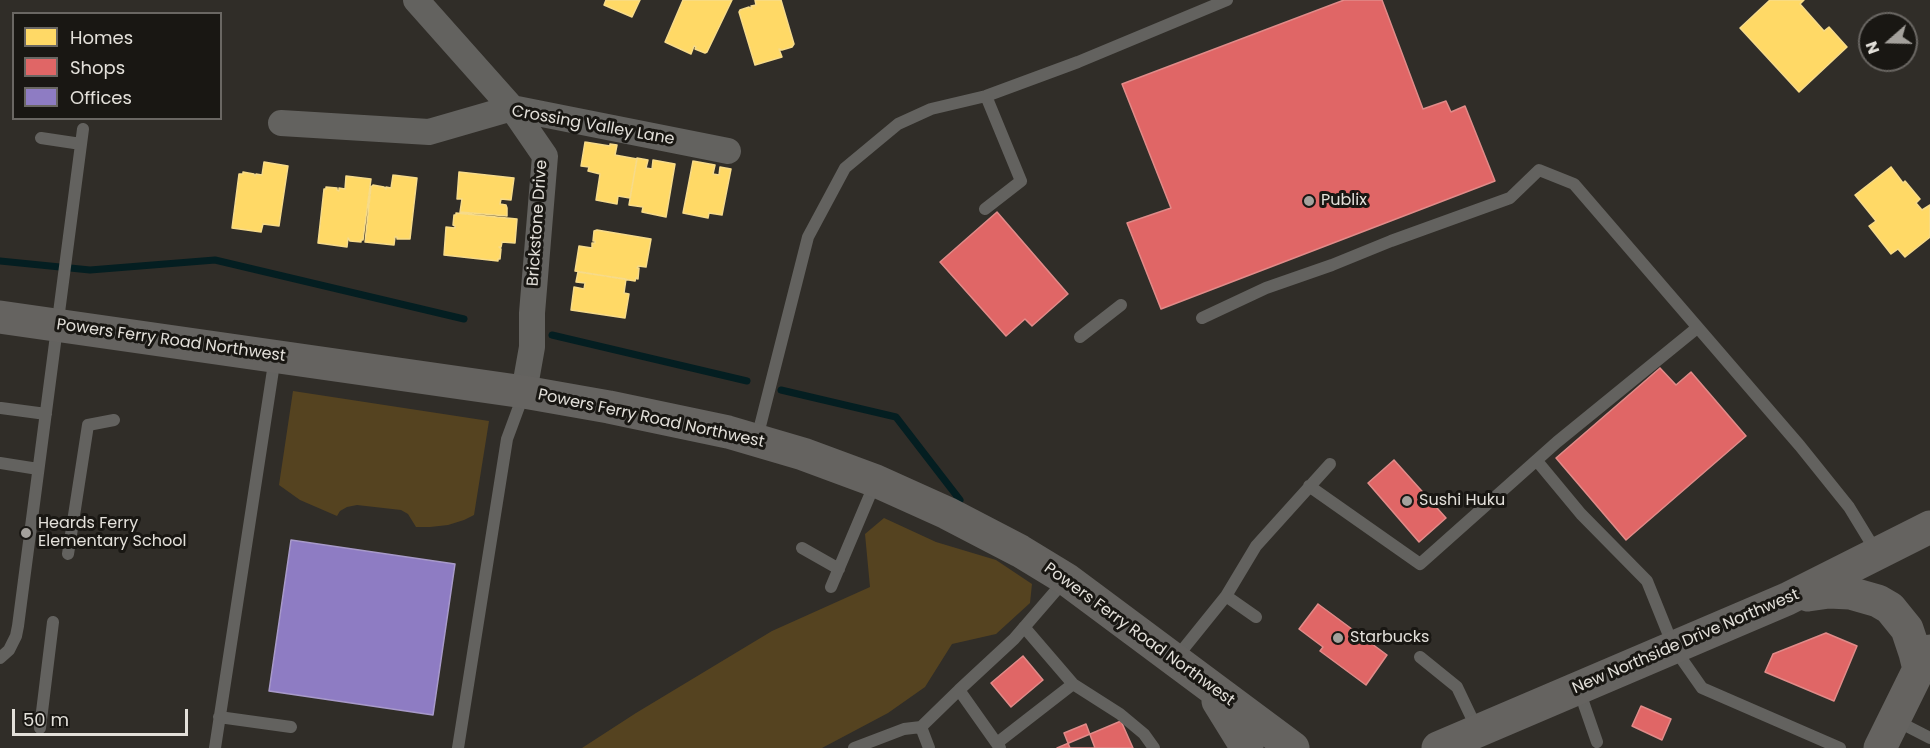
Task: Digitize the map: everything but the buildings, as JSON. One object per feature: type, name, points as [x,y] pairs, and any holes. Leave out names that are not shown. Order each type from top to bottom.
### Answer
[{"type":"street","name":"Brickstone Drive","points":[[416,0],[512,108],[545,156],[532,313],[516,325],[517,363],[524,392]]},
{"type":"street","name":"Crossing Valley Lane","points":[[280,123],[429,132],[512,108],[728,151]]},
{"type":"street","name":"Powers Ferry Road Northwest","points":[[0,317],[524,392],[728,432],[803,454],[876,481],[947,513],[1020,551],[1066,579],[1293,748]]},
{"type":"street","name":"New Northside Drive Northwest","points":[[1438,748],[1787,599],[1930,527]]},
{"type":"street","points":[[1787,599],[1829,592],[1850,593],[1878,601],[1890,608],[1907,629],[1914,646],[1924,660],[1880,748]]},
{"type":"street","points":[[1207,684],[1247,748]]},
{"type":"lane","points":[[757,440],[808,237],[845,168],[898,124],[931,109],[986,96],[1078,62],[1227,0]]},
{"type":"lane","points":[[985,209],[1021,181],[986,96]]},
{"type":"lane","points":[[0,658],[9,650],[18,626],[83,129]]},
{"type":"lane","points":[[41,138],[81,144]]},
{"type":"lane","points":[[1202,318],[1266,288],[1510,198],[1539,170],[1574,184],[1800,446],[1842,499],[1878,554]]},
{"type":"lane","points":[[1080,337],[1121,305]]},
{"type":"lane","points":[[1309,486],[1420,564],[1557,442],[1697,328]]},
{"type":"lane","points":[[214,748],[275,356]]},
{"type":"lane","points":[[458,748],[507,439],[524,392]]},
{"type":"lane","points":[[1,408],[46,414]]},
{"type":"lane","points":[[68,554],[88,425],[114,420]]},
{"type":"lane","points":[[1537,461],[1581,514],[1647,581],[1674,648],[1702,688],[1840,748]]},
{"type":"lane","points":[[0,463],[38,469]]},
{"type":"lane","points":[[1175,658],[1226,596],[1256,546],[1330,464]]},
{"type":"lane","points":[[831,587],[876,481]]},
{"type":"lane","points":[[802,548],[838,569]]},
{"type":"lane","points":[[854,748],[904,729],[921,727],[1024,627],[1066,579]]},
{"type":"lane","points":[[1226,596],[1256,617]]},
{"type":"lane","points":[[40,728],[53,622]]},
{"type":"lane","points":[[1024,627],[1073,684],[1120,714],[1144,734],[1154,748]]},
{"type":"lane","points":[[1420,657],[1457,687],[1478,730]]},
{"type":"lane","points":[[959,690],[999,745],[1073,684]]},
{"type":"lane","points":[[1578,688],[1597,742]]},
{"type":"lane","points":[[219,717],[291,727]]},
{"type":"lane","points":[[1894,719],[1930,738]]},
{"type":"lane","points":[[921,727],[929,748]]},
{"type":"shaded area","points":[[293,391],[489,421],[474,515],[448,525],[416,527],[408,514],[401,510],[357,505],[347,507],[337,516],[300,500],[279,485]]},
{"type":"shaded area","points":[[884,518],[936,542],[996,560],[1032,584],[1030,603],[996,634],[952,644],[925,687],[888,713],[822,748],[582,748],[772,631],[870,587],[865,534]]},
{"type":"waterway","points":[[0,261],[90,270],[215,260],[464,319]]},
{"type":"waterway","points":[[552,335],[747,381]]},
{"type":"waterway","points":[[781,390],[896,417],[960,500]]},
{"type":"place","name":"Publix","points":[[1309,201]]},
{"type":"place","name":"Sushi Huku","points":[[1407,501]]},
{"type":"place","name":"Heards Ferry Elementary School","points":[[26,533]]},
{"type":"place","name":"Starbucks","points":[[1338,638]]}]
